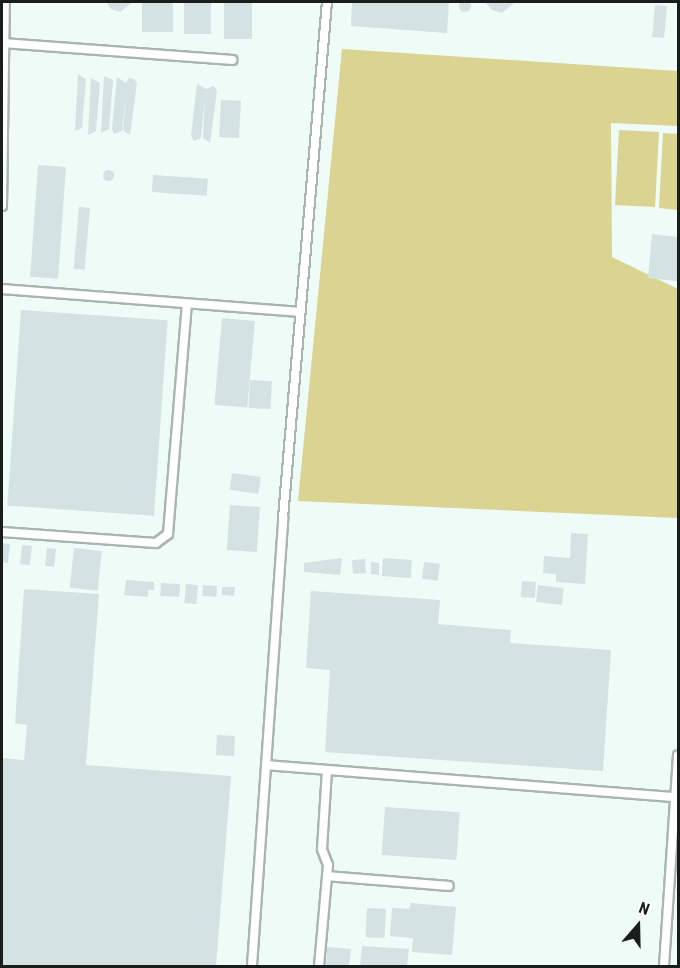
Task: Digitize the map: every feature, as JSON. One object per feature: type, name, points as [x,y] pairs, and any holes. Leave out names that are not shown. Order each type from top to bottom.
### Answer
[{"type":"lane","points":[[2,206],[5,2]]},
{"type":"lane","points":[[252,966],[300,312],[327,2]]},
{"type":"lane","points":[[3,43],[232,60]]},
{"type":"lane","points":[[2,289],[300,312]]},
{"type":"lane","points":[[2,532],[156,543],[168,534],[187,304]]},
{"type":"lane","points":[[664,966],[674,887],[678,755]]},
{"type":"lane","points":[[266,765],[675,798]]},
{"type":"lane","points":[[319,966],[327,876],[322,849],[327,770]]},
{"type":"lane","points":[[327,876],[449,886]]},
{"type":"shaded area","points":[[342,49],[678,71],[678,126],[611,123],[612,257],[678,289],[678,518],[298,501]]},
{"type":"shaded area","points":[[619,130],[659,132],[655,207],[615,205]]},
{"type":"shaded area","points":[[663,133],[678,134],[678,210],[659,208]]},
{"type":"building","points":[[465,0],[471,6],[465,12],[459,6]]},
{"type":"building","points":[[106,2],[133,2],[120,12],[111,9]]},
{"type":"building","points":[[142,2],[173,2],[173,32],[142,32]]},
{"type":"building","points":[[184,2],[211,2],[211,34],[184,34]]},
{"type":"building","points":[[224,2],[252,2],[252,39],[224,39]]},
{"type":"building","points":[[352,2],[449,2],[447,33],[351,26]]},
{"type":"building","points":[[485,2],[515,2],[502,13],[492,10]]},
{"type":"building","points":[[655,5],[667,6],[664,38],[652,37]]},
{"type":"building","points":[[78,74],[86,79],[82,128],[75,131]]},
{"type":"building","points":[[104,76],[113,80],[109,129],[101,133]]},
{"type":"building","points":[[117,77],[126,83],[129,78],[134,79],[137,83],[130,135],[123,130],[126,94],[122,131],[114,134],[112,129]]},
{"type":"building","points":[[91,78],[100,83],[96,131],[88,135]]},
{"type":"building","points":[[197,84],[206,89],[214,86],[217,91],[210,143],[203,138],[205,99],[201,138],[194,141],[191,136]]},
{"type":"building","points":[[221,100],[241,101],[239,138],[219,137]]},
{"type":"building","points":[[38,165],[66,167],[58,279],[30,277]]},
{"type":"building","points":[[108,170],[112,171],[112,179],[108,180],[104,179],[103,175],[104,171]]},
{"type":"building","points":[[153,175],[208,179],[207,196],[152,192]]},
{"type":"building","points":[[79,207],[90,208],[85,270],[74,269]]},
{"type":"building","points":[[652,234],[678,237],[678,281],[648,278]]},
{"type":"building","points":[[21,310],[168,320],[154,516],[7,506]]},
{"type":"building","points":[[222,318],[255,321],[247,408],[214,405]]},
{"type":"building","points":[[250,380],[272,381],[271,409],[249,408]]},
{"type":"building","points":[[232,473],[261,477],[258,494],[230,490]]},
{"type":"building","points":[[230,505],[260,507],[257,552],[227,550]]},
{"type":"building","points":[[571,533],[588,534],[585,584],[556,582],[556,574],[543,573],[544,556],[570,558]]},
{"type":"building","points":[[2,543],[10,544],[8,563],[2,562]]},
{"type":"building","points":[[22,545],[32,546],[30,565],[20,564]]},
{"type":"building","points":[[47,548],[56,549],[54,567],[45,566]]},
{"type":"building","points":[[74,548],[102,551],[98,591],[70,588]]},
{"type":"building","points":[[342,558],[340,575],[304,572],[304,563]]},
{"type":"building","points":[[383,558],[412,560],[411,578],[382,576]]},
{"type":"building","points":[[365,559],[366,573],[353,574],[352,560]]},
{"type":"building","points":[[371,562],[379,563],[379,575],[371,574]]},
{"type":"building","points":[[424,562],[440,564],[438,581],[422,579]]},
{"type":"building","points":[[126,580],[154,582],[154,590],[148,590],[148,597],[124,595]]},
{"type":"building","points":[[522,581],[536,582],[535,598],[521,597]]},
{"type":"building","points":[[161,583],[180,584],[179,597],[160,596]]},
{"type":"building","points":[[186,584],[198,585],[196,604],[184,603]]},
{"type":"building","points":[[203,585],[217,586],[216,597],[202,596]]},
{"type":"building","points":[[538,585],[564,588],[562,605],[536,602]]},
{"type":"building","points":[[222,587],[235,587],[234,596],[222,595]]},
{"type":"building","points":[[24,589],[99,594],[86,765],[231,776],[216,966],[2,966],[2,758],[24,760],[27,725],[15,723]]},
{"type":"building","points":[[311,591],[440,600],[438,624],[511,630],[510,643],[611,650],[603,771],[325,752],[330,670],[306,668]]},
{"type":"building","points":[[217,735],[235,736],[234,756],[216,755]]},
{"type":"building","points":[[385,807],[460,812],[456,860],[382,855]]},
{"type":"building","points":[[411,903],[456,907],[452,955],[412,952],[413,938],[390,936],[392,908],[409,909]]},
{"type":"building","points":[[367,908],[386,909],[384,938],[365,937]]},
{"type":"building","points":[[362,946],[409,949],[407,966],[360,966]]},
{"type":"building","points":[[327,947],[351,949],[349,966],[326,966]]}]
